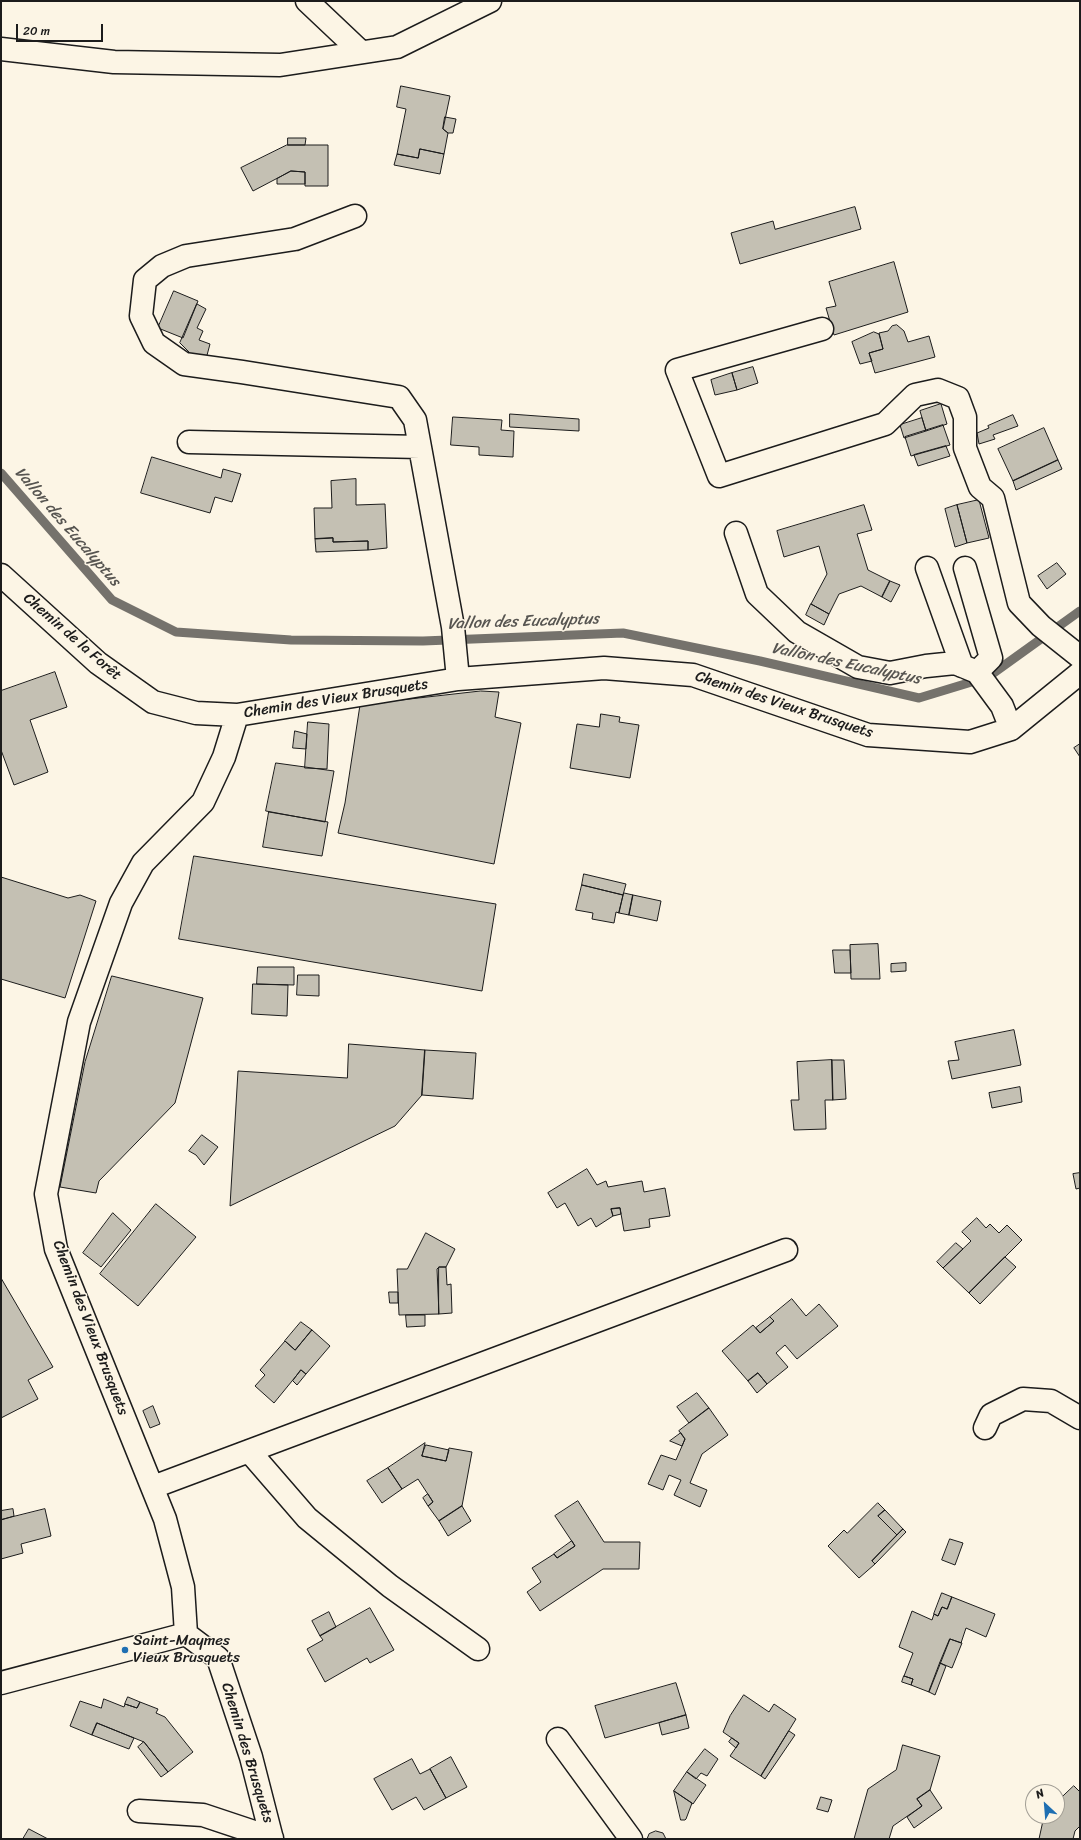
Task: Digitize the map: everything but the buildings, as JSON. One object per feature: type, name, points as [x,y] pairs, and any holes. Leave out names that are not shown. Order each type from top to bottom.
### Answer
[{"type":"street","points":[[307,1],[361,52]]},
{"type":"street","points":[[1,49],[114,62],[280,65],[398,47],[481,3]]},
{"type":"street","points":[[355,216],[295,239],[186,256],[162,266],[145,280],[141,316],[154,343],[184,364],[399,397],[415,420],[453,627],[458,679]]},
{"type":"street","points":[[822,328],[677,370],[719,476],[885,424],[915,395],[938,390],[958,398],[965,417],[964,448],[980,487],[993,498],[1019,603],[1042,626],[1080,657]]},
{"type":"street","points":[[189,442],[420,447]]},
{"type":"street","points":[[736,533],[757,594],[797,632],[858,667],[890,672],[955,663],[969,669],[991,658],[965,568]]},
{"type":"street","points":[[927,568],[969,669],[1002,706],[1012,729]]},
{"type":"street","name":"Chemin de la Forêt","points":[[1,575],[98,663],[153,702],[196,713],[237,714]]},
{"type":"street","name":"Chemin des Vieux Brusquets","points":[[186,1634],[183,1587],[165,1518],[56,1249],[46,1194],[79,1022],[121,903],[143,863],[204,802],[224,757],[237,714],[458,679],[604,668],[693,675],[868,735],[970,742],[1012,729],[1080,673]]},
{"type":"street","points":[[153,1488],[786,1250]]},
{"type":"street","points":[[985,1428],[991,1415],[1023,1399],[1050,1401],[1080,1418]]},
{"type":"street","points":[[249,1451],[307,1518],[390,1586],[478,1649]]},
{"type":"street","points":[[1,1683],[186,1634]]},
{"type":"street","name":"Chemin des Brusquets","points":[[186,1634],[218,1658],[251,1758],[272,1838]]},
{"type":"street","points":[[558,1739],[631,1839]]},
{"type":"street","points":[[139,1811],[203,1815],[272,1838]]},
{"type":"waterway","name":"Vallon des Eucalyptus","points":[[1,473],[112,600],[176,632],[291,640],[423,641],[623,633],[760,661],[919,698],[988,677],[1080,611]]},
{"type":"place","name":"Saint-Maymes Vieux Brusquets","points":[[125,1650]]}]
